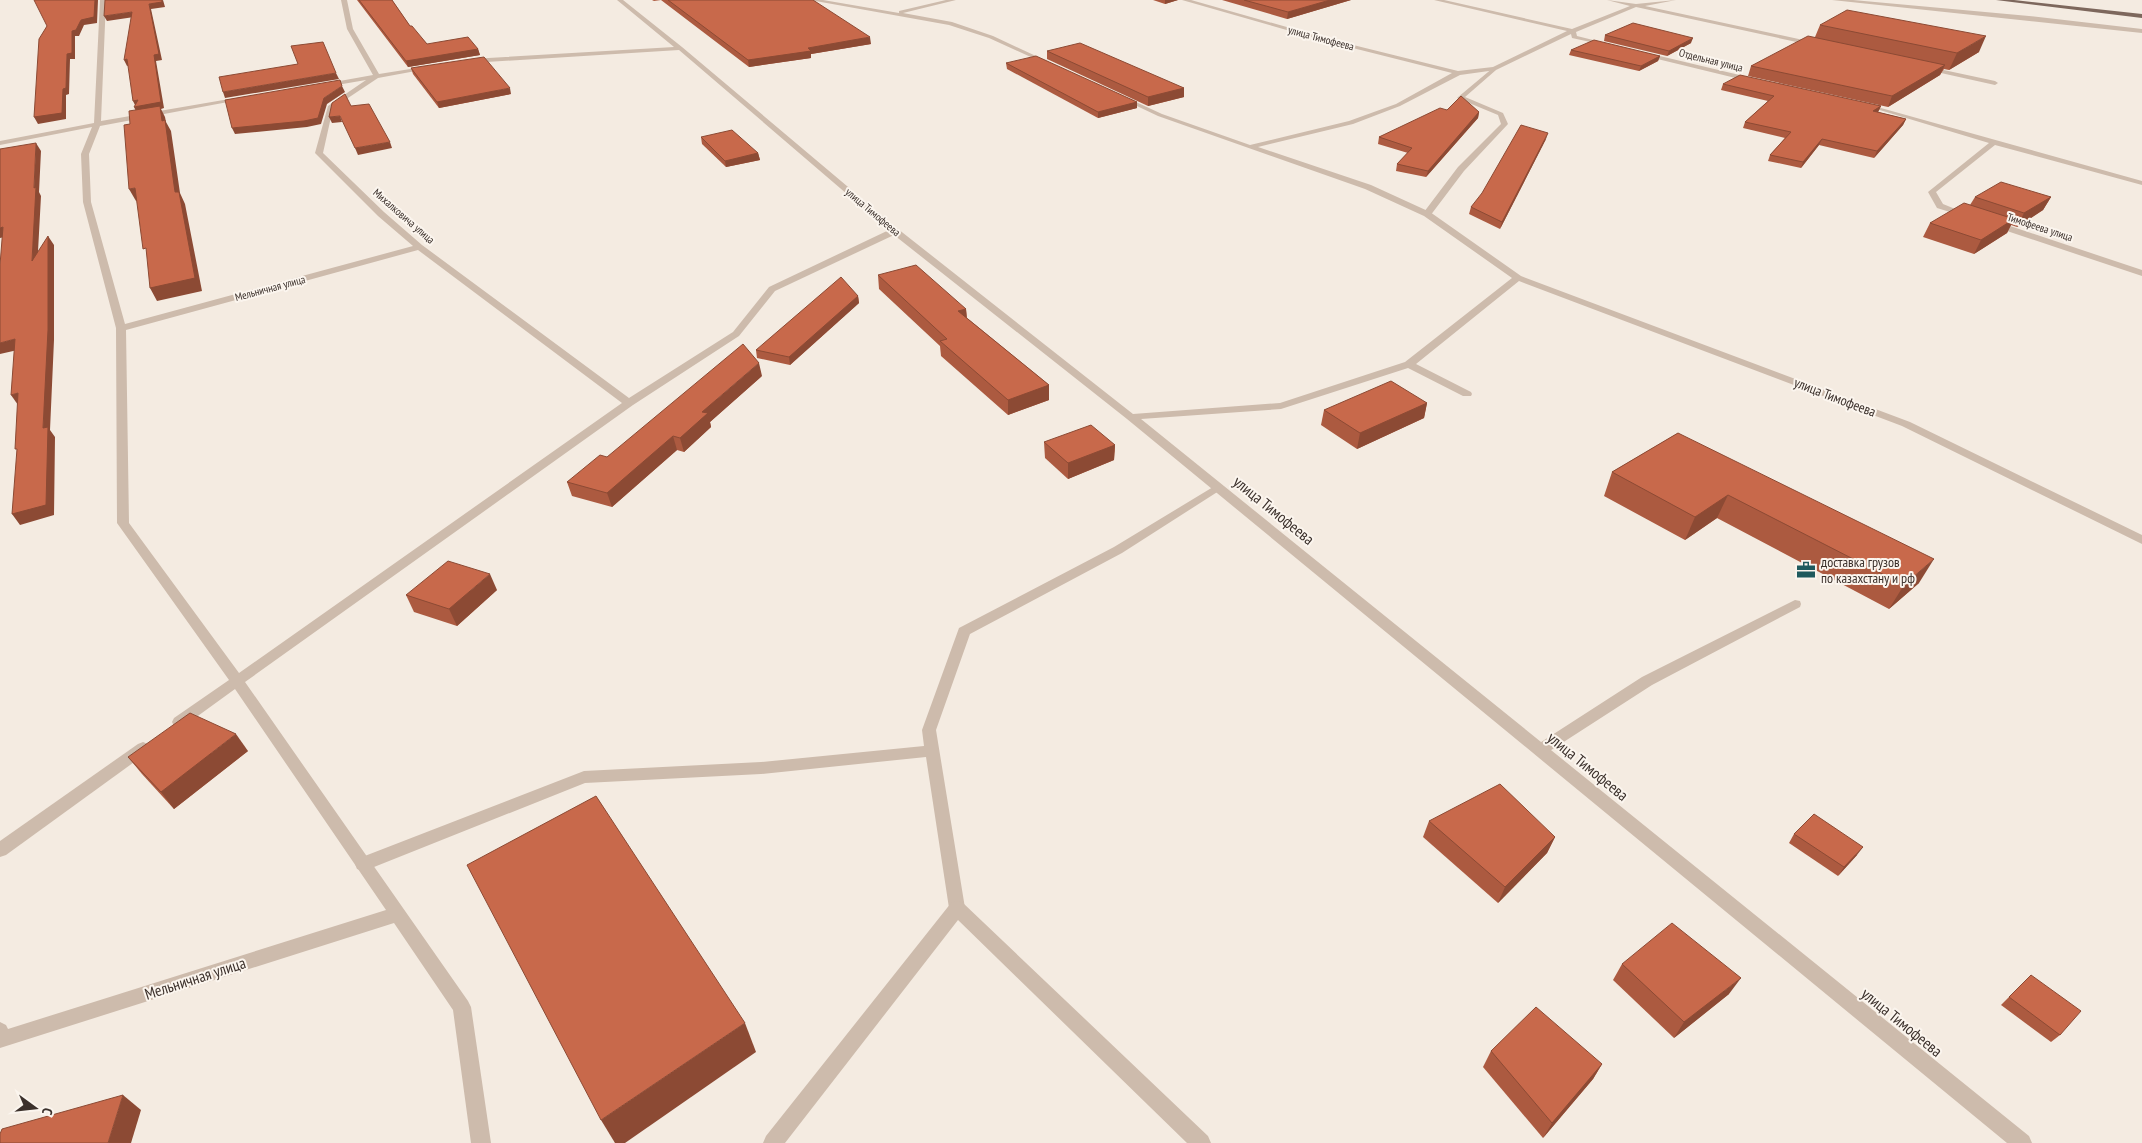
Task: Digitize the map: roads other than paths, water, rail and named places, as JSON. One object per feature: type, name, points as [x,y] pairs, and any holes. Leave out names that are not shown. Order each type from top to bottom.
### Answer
[{"type":"main road","points":[[2000,0],[2142,16]]},
{"type":"street","points":[[103,0],[97,124],[85,154],[87,202],[121,328],[124,523],[237,681],[462,1007],[481,1143]]},
{"type":"street","points":[[344,0],[350,29],[377,76]]},
{"type":"street","name":"улица Тимофеева","points":[[620,0],[680,48],[895,231],[1131,417],[2022,1143]]},
{"type":"street","points":[[813,0],[950,23],[991,37],[1053,65]]},
{"type":"street","points":[[896,13],[954,0]]},
{"type":"street","name":"улица Тимофеева","points":[[1186,0],[1327,40],[1458,73],[1494,69],[1573,31]]},
{"type":"street","points":[[1437,0],[1573,31],[1634,6],[1673,0]]},
{"type":"street","points":[[1610,0],[1824,46]]},
{"type":"street","points":[[1835,0],[2029,18],[2142,31]]},
{"type":"street","points":[[1573,31],[1574,37],[1611,46]]},
{"type":"street","points":[[461,62],[680,48]]},
{"type":"street","name":"Отдельная улица","points":[[1639,53],[1761,82]]},
{"type":"street","points":[[1919,66],[1995,83]]},
{"type":"street","points":[[319,86],[433,67]]},
{"type":"street","points":[[1427,214],[1461,169],[1505,124],[1501,114],[1460,98],[1494,69]]},
{"type":"street","name":"улица Тимофеева","points":[[1250,147],[1351,123],[1398,105],[1458,73]]},
{"type":"street","name":"Михалковича улица","points":[[377,76],[330,107],[319,153],[381,214],[419,247],[629,403]]},
{"type":"street","name":"улица Тимофеева","points":[[1116,94],[1160,115],[1368,187],[1427,214],[1518,278],[1906,424],[2142,540]]},
{"type":"street","points":[[0,143],[252,97]]},
{"type":"street","points":[[1861,104],[2142,183]]},
{"type":"street","points":[[1976,218],[1940,206],[1932,192],[1994,142]]},
{"type":"street","name":"Тимофеева улица","points":[[1985,221],[2142,273]]},
{"type":"street","points":[[0,850],[629,403],[736,334],[772,289],[895,231]]},
{"type":"street","name":"Мельничная улица","points":[[121,328],[419,247]]},
{"type":"street","points":[[1131,417],[1281,406],[1409,364],[1518,278]]},
{"type":"street","points":[[1409,364],[1467,394]]},
{"type":"street","points":[[1201,1143],[957,908],[929,730],[964,631],[1118,550],[1218,488]]},
{"type":"street","points":[[1540,750],[1647,681],[1795,604]]},
{"type":"street","points":[[364,864],[584,777],[761,768],[932,751]]},
{"type":"street","points":[[773,1143],[957,908]]},
{"type":"street","name":"Мельничная улица","points":[[0,1031],[1,1040],[398,914]]},
{"type":"place","name":"доставка грузов по казахстану и рф","points":[[1806,570]]}]
